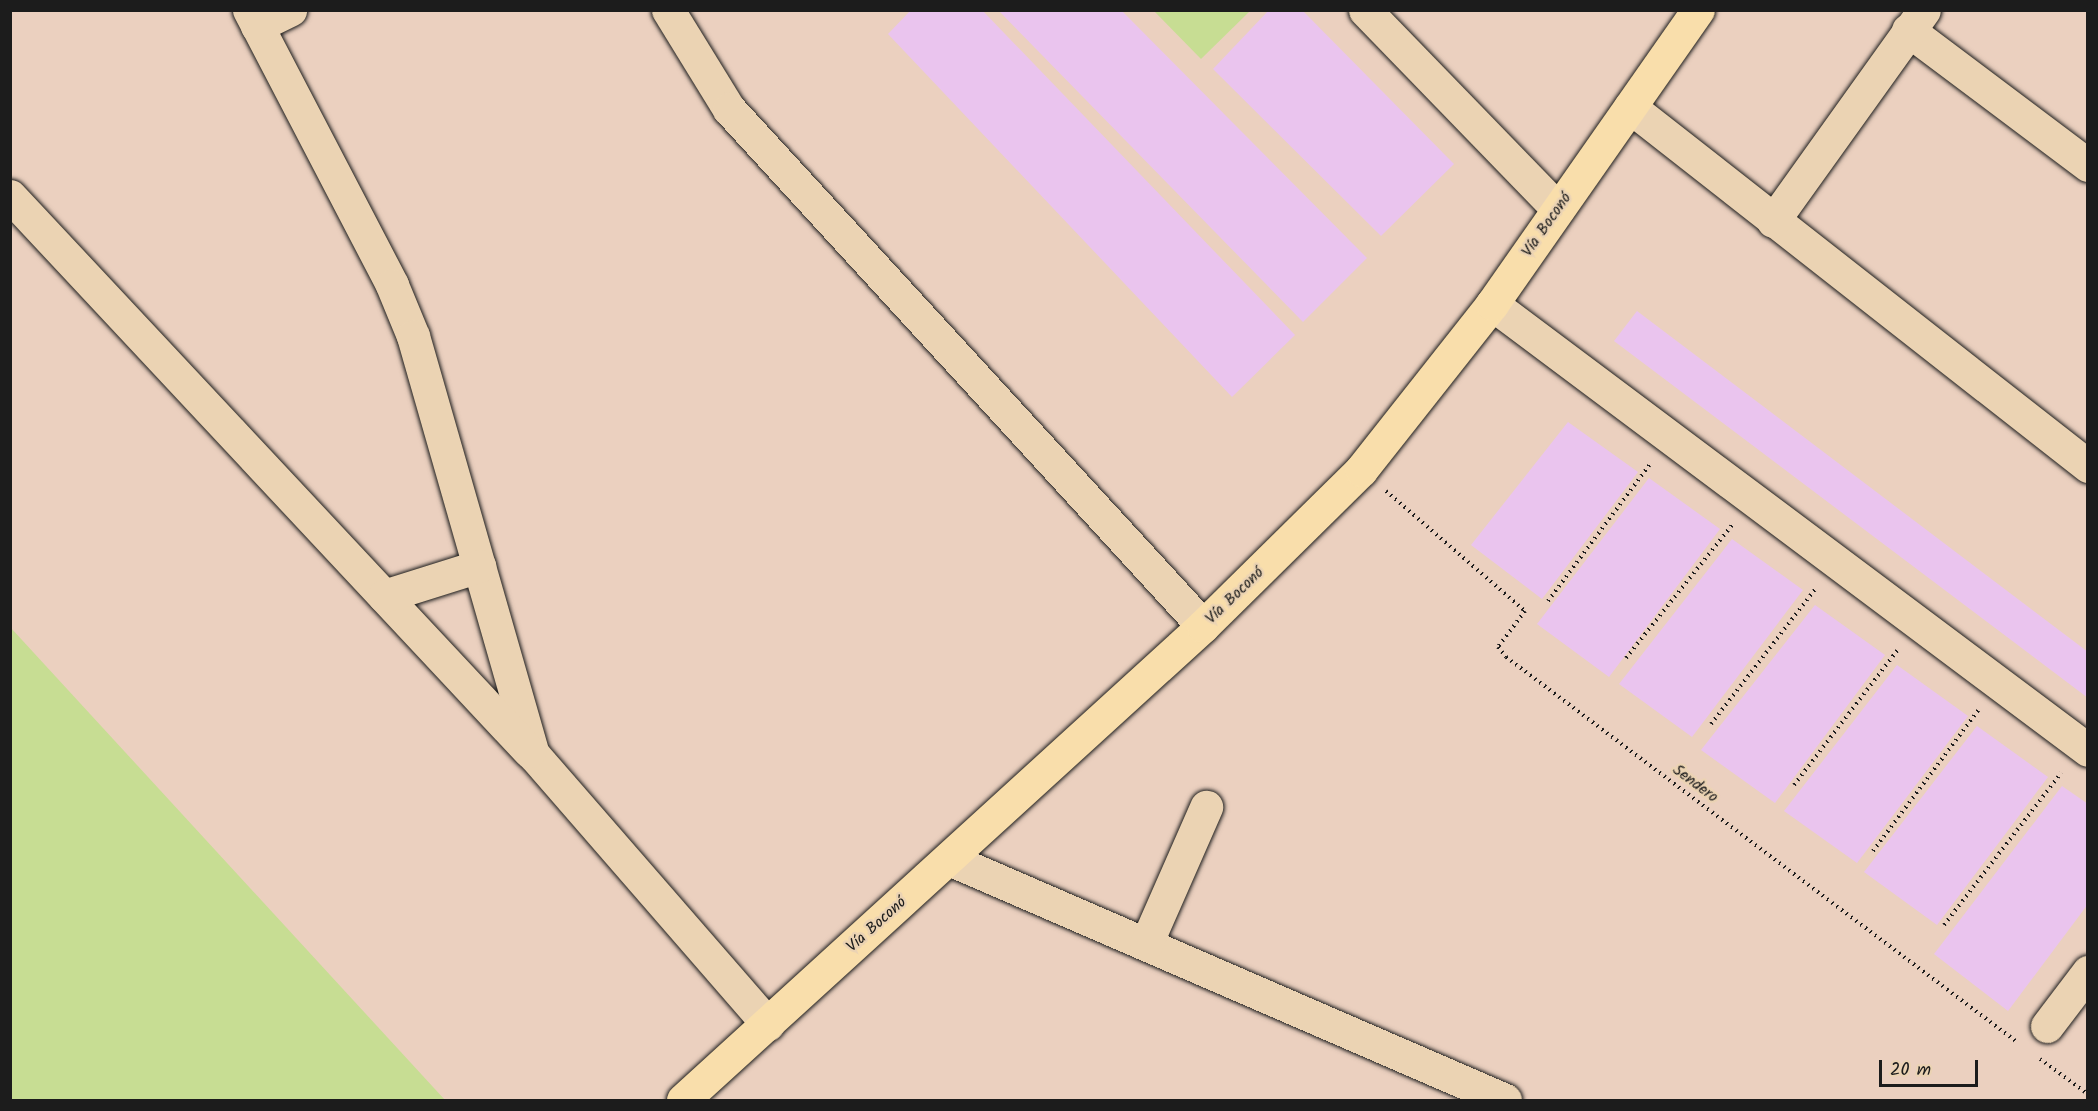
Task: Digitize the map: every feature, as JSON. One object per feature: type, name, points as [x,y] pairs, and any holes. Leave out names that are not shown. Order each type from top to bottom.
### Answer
[{"type":"main road","name":"Vía Boconó","points":[[683,1101],[1203,626],[1361,470],[1492,304],[1698,10]]},
{"type":"street","points":[[290,10],[253,18],[392,285],[413,336],[533,754]]},
{"type":"street","points":[[668,10],[729,110],[1203,626]]},
{"type":"street","points":[[1365,10],[1558,209]]},
{"type":"street","points":[[1773,221],[1916,20],[2088,165]]},
{"type":"street","points":[[1630,107],[2088,466]]},
{"type":"street","points":[[10,196],[533,754],[768,1024]]},
{"type":"street","points":[[1492,304],[2085,748]]},
{"type":"street","points":[[384,596],[479,566]]},
{"type":"street","points":[[1146,944],[1206,807]]},
{"type":"street","points":[[949,859],[1505,1101]]},
{"type":"street","points":[[2033,1040],[2088,972]]},
{"type":"path","points":[[1548,601],[1670,438]]},
{"type":"path","name":"Sendero","points":[[1361,470],[1525,612],[1498,647],[1506,657],[2033,1040],[2088,1094]]},
{"type":"path","points":[[1626,658],[1752,500]]},
{"type":"path","points":[[1711,724],[1835,562]]},
{"type":"path","points":[[1794,785],[1918,624]]},
{"type":"path","points":[[1873,851],[1999,684]]},
{"type":"path","points":[[1944,926],[2085,748]]},
{"type":"green space","points":[[1154,11],[1250,11],[1201,59]]},
{"type":"green space","points":[[11,628],[445,1100],[11,1100]]},
{"type":"building","points":[[911,10],[982,10],[1295,335],[1232,397],[888,34]]},
{"type":"building","points":[[998,10],[1121,10],[1367,258],[1303,322]]},
{"type":"building","points":[[1269,10],[1302,10],[1454,164],[1381,236],[1213,69]]},
{"type":"building","points":[[1637,311],[2088,652],[2088,698],[1614,341]]},
{"type":"building","points":[[1568,422],[1638,472],[1542,599],[1471,545]]},
{"type":"building","points":[[1649,478],[1720,529],[1609,677],[1537,624]]},
{"type":"building","points":[[1732,539],[1803,590],[1692,737],[1619,684]]},
{"type":"building","points":[[1815,605],[1885,655],[1775,803],[1701,750]]},
{"type":"building","points":[[1897,665],[1968,716],[1857,863],[1784,811]]},
{"type":"building","points":[[1977,726],[2048,777],[1937,925],[1864,872]]},
{"type":"building","points":[[2062,786],[2088,804],[2088,904],[2008,1011],[1934,954]]}]
